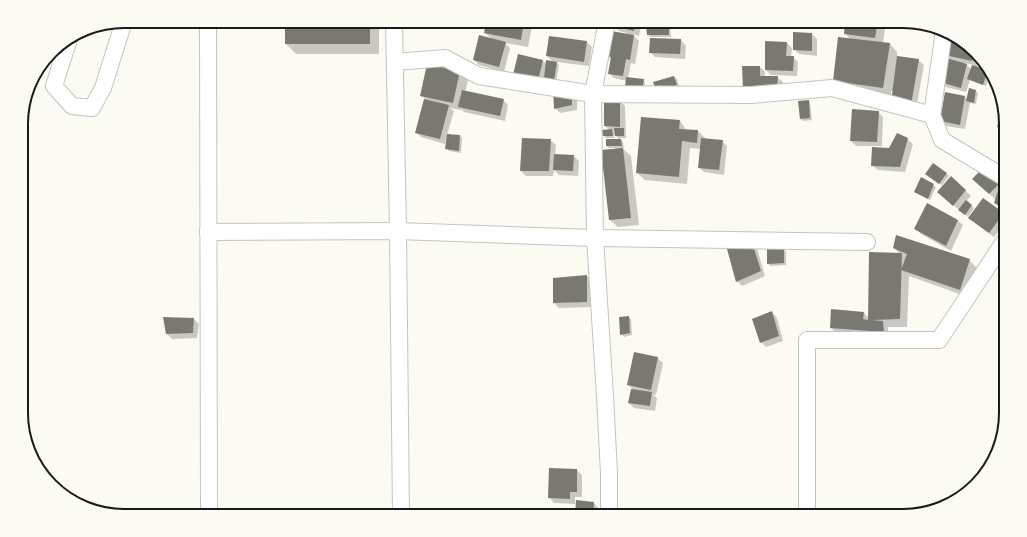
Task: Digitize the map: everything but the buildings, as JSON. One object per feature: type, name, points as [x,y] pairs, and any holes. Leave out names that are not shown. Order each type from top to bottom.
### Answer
[{"type":"street","points":[[66,48],[54,86],[72,106],[92,108],[103,88],[122,28]]},
{"type":"street","points":[[208,28],[209,509]]},
{"type":"street","points":[[394,28],[401,509]]},
{"type":"street","points":[[606,28],[593,94],[595,238],[605,396],[610,509]]},
{"type":"street","points":[[943,37],[932,115],[942,140],[999,174]]},
{"type":"street","points":[[395,62],[445,58],[479,76],[593,94],[750,95],[832,88],[932,115]]},
{"type":"street","points":[[208,232],[398,231],[595,238],[867,242]]},
{"type":"street","points":[[807,509],[808,340],[939,340],[999,250]]}]
